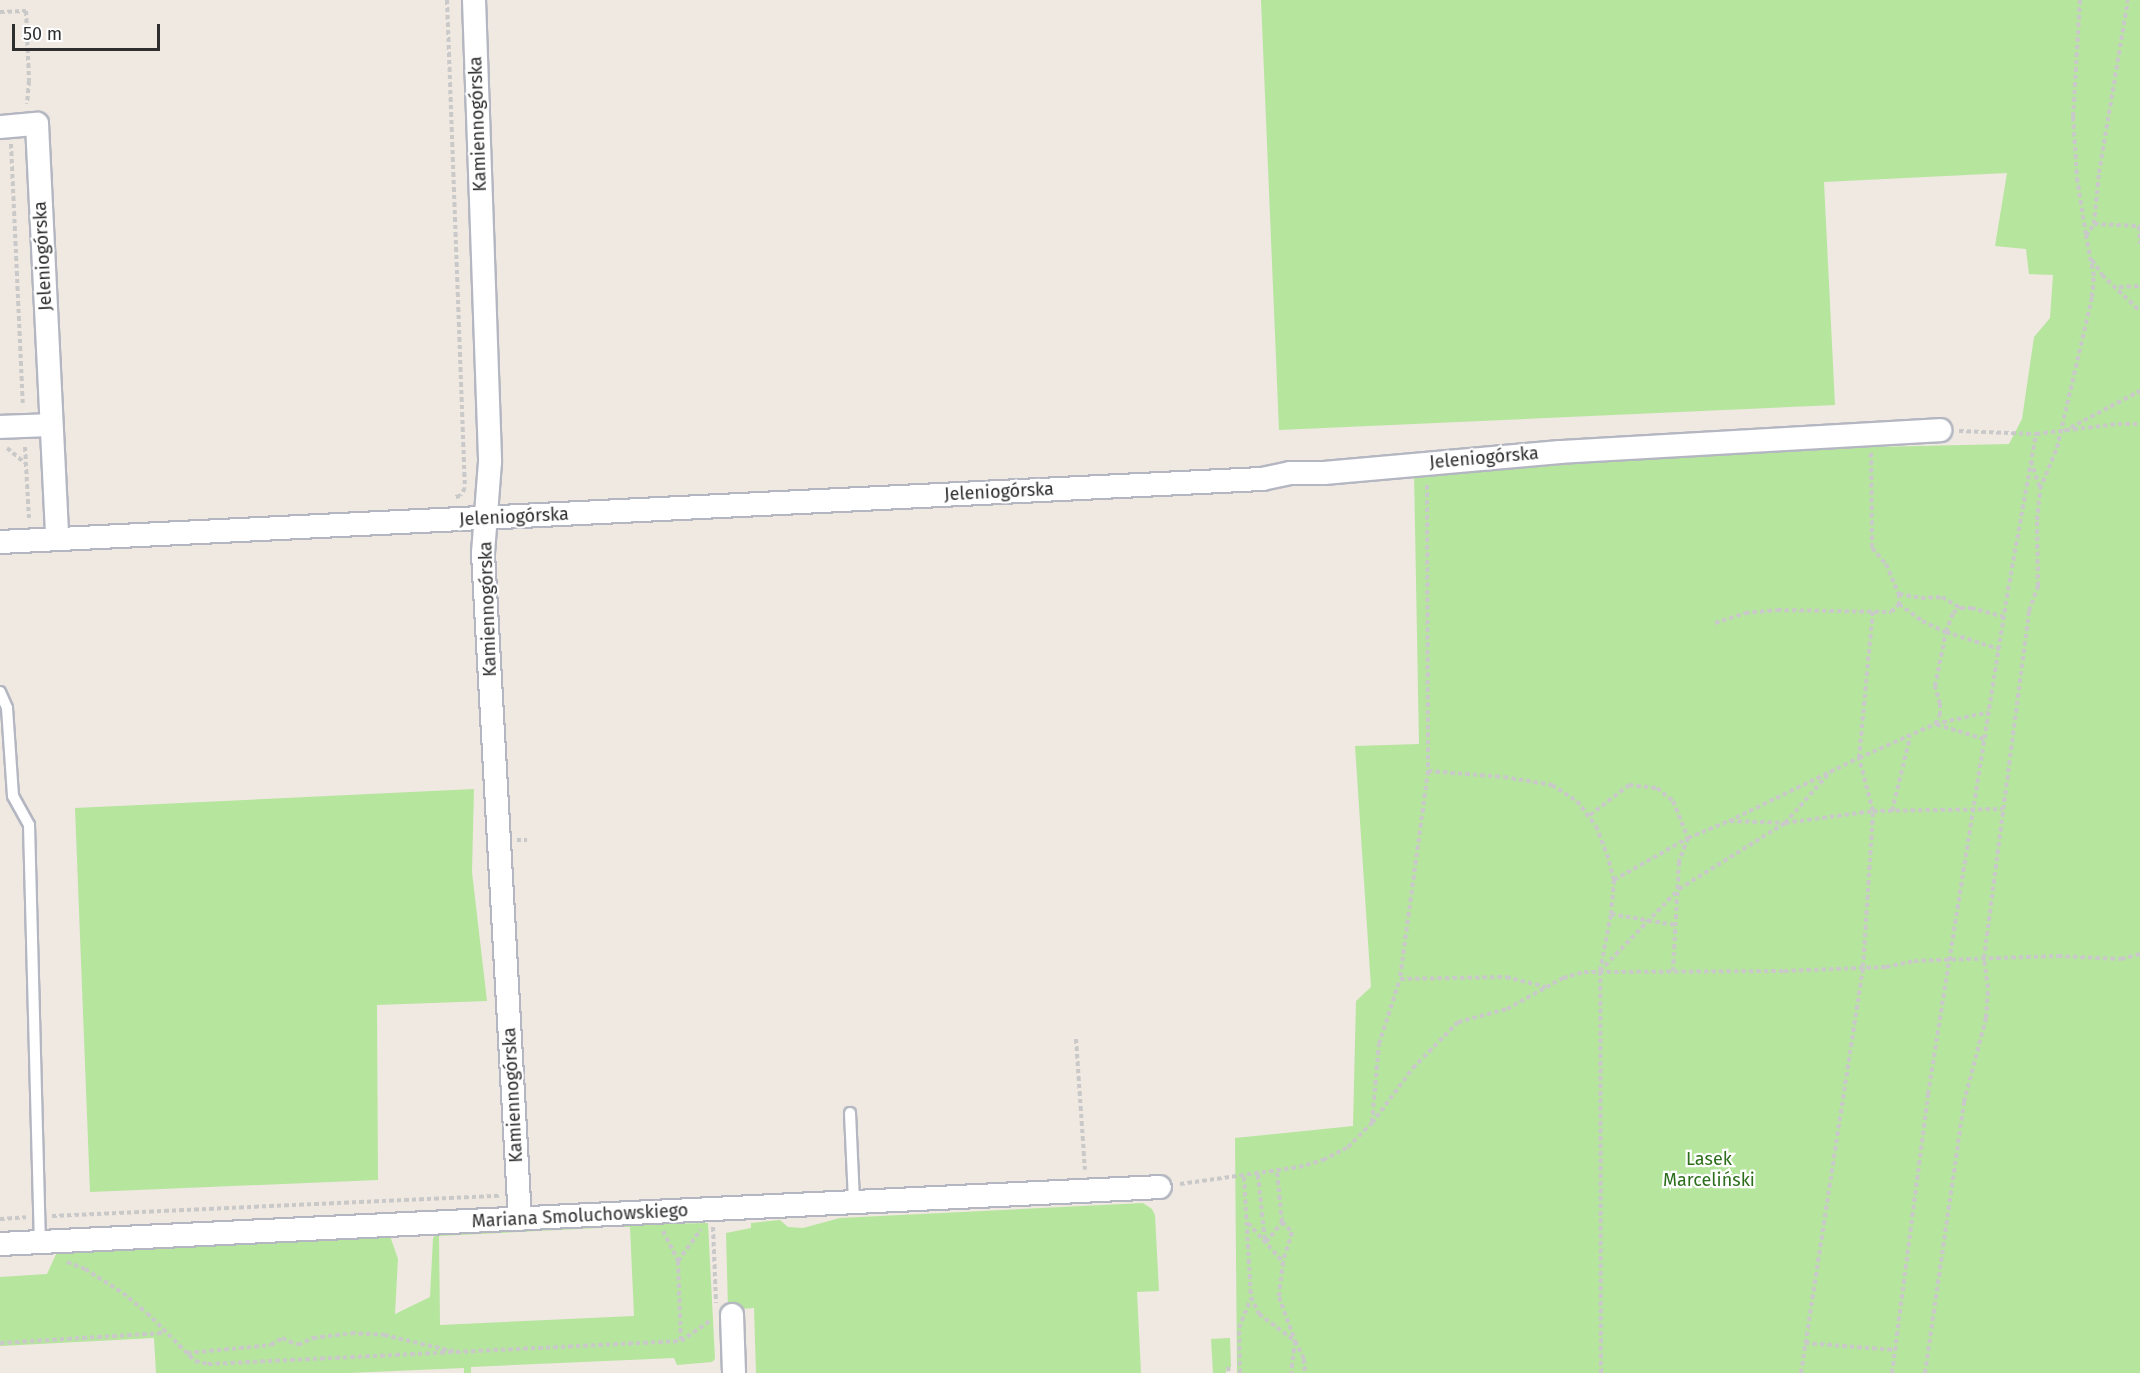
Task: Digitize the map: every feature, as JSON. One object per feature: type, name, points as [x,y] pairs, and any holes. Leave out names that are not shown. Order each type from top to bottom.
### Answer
[{"type":"street","name":"Kamiennogórska","points":[[474,0],[490,441],[483,554],[520,1219]]},
{"type":"street","name":"Jeleniogórska","points":[[5,133],[37,124],[57,539]]},
{"type":"street","points":[[0,427],[51,425]]},
{"type":"street","name":"Jeleniogórska","points":[[0,542],[1262,478],[1290,473],[1324,474],[1560,452],[1940,430]]},
{"type":"street","name":"Mariana Smoluchowskiego","points":[[0,1244],[652,1212],[714,1215],[854,1202],[1160,1186]]},
{"type":"street","points":[[722,1319],[734,1373]]},
{"type":"lane","points":[[0,692],[8,708],[13,795],[29,825],[40,1242]]},
{"type":"lane","points":[[850,1113],[854,1202]]},
{"type":"path","points":[[447,0],[465,488],[460,496],[447,498]]},
{"type":"path","points":[[1925,1373],[1965,1102],[1986,1018],[1988,988],[1984,958],[2029,611],[2038,586],[2037,520],[2040,489],[2061,432],[2092,297],[2094,276],[2077,178],[2073,117],[2080,0]]},
{"type":"path","points":[[2086,236],[2094,224],[2099,173],[2128,0]]},
{"type":"path","points":[[0,12],[26,11],[29,81],[26,107],[18,107]]},
{"type":"path","points":[[5,133],[28,518]]},
{"type":"path","points":[[2094,224],[2139,226],[2140,244]]},
{"type":"path","points":[[2090,257],[2102,275],[2118,287],[2140,311]]},
{"type":"path","points":[[2118,287],[2140,286]]},
{"type":"path","points":[[2061,432],[2140,391]]},
{"type":"path","points":[[1940,430],[2036,434],[2118,424],[2140,424]]},
{"type":"path","points":[[1715,623],[1745,613],[1777,610],[1891,612],[1899,604],[1899,594],[1886,564],[1872,548],[1871,434]]},
{"type":"path","points":[[1892,1373],[1928,1094],[1984,739],[2036,434]]},
{"type":"path","points":[[0,442],[26,463]]},
{"type":"path","points":[[2031,460],[2040,489]]},
{"type":"path","points":[[1372,1123],[1378,1044],[1400,979],[1428,771],[1427,463]]},
{"type":"path","points":[[19,518],[56,516]]},
{"type":"path","points":[[1899,594],[1921,598],[1942,597],[1960,608],[1971,608],[2004,617]]},
{"type":"path","points":[[1899,604],[1922,621],[1946,632],[1999,649]]},
{"type":"path","points":[[1935,724],[1940,716],[1940,704],[1935,686],[1946,632],[1953,613],[1960,608]]},
{"type":"path","points":[[1801,1373],[1863,966],[1873,812],[1859,758],[1873,610]]},
{"type":"path","points":[[1614,880],[1688,838],[1729,821],[1832,770],[1935,724],[1989,712]]},
{"type":"path","points":[[1935,724],[1984,739]]},
{"type":"path","points":[[1892,811],[1910,736]]},
{"type":"path","points":[[1600,971],[1679,889],[1785,823],[1832,770]]},
{"type":"path","points":[[1428,771],[1504,777],[1552,785],[1577,801],[1590,815],[1607,854],[1614,880],[1611,914],[1600,971],[1601,1373]]},
{"type":"path","points":[[1590,815],[1629,785],[1657,788],[1673,801],[1688,838],[1679,862],[1673,971]]},
{"type":"path","points":[[1729,821],[1785,823],[1873,812],[1974,807],[2003,808]]},
{"type":"path","points":[[1611,914],[1675,925]]},
{"type":"path","points":[[1160,1186],[1244,1177],[1323,1160],[1348,1147],[1372,1123],[1413,1068],[1458,1022],[1507,1009],[1563,978],[1600,971],[1784,971],[1984,958],[2058,956],[2121,959],[2140,954]]},
{"type":"path","points":[[1400,979],[1506,977],[1546,987]]},
{"type":"path","points":[[1076,1039],[1084,1170],[1094,1170]]},
{"type":"path","points":[[1277,1171],[1282,1222],[1292,1232],[1283,1262],[1280,1297],[1294,1341],[1304,1359],[1305,1373]]},
{"type":"path","points":[[1258,1174],[1266,1242]]},
{"type":"path","points":[[1244,1177],[1251,1298],[1259,1314],[1294,1341]]},
{"type":"path","points":[[0,1219],[501,1196],[503,1192]]},
{"type":"path","points":[[652,1212],[678,1261],[681,1341]]},
{"type":"path","points":[[678,1261],[714,1215]]},
{"type":"path","points":[[40,1242],[54,1257],[85,1269],[123,1293],[147,1313],[195,1361],[208,1364],[681,1341],[722,1319],[712,1234],[714,1215]]},
{"type":"path","points":[[1246,1221],[1283,1262]]},
{"type":"path","points":[[1266,1242],[1282,1222]]},
{"type":"path","points":[[1239,1373],[1239,1328],[1251,1298]]},
{"type":"path","points":[[0,1343],[165,1333]]},
{"type":"path","points":[[187,1353],[271,1345],[282,1338],[298,1346],[313,1338],[351,1333],[384,1335],[456,1352]]},
{"type":"path","points":[[1291,1373],[1294,1341]]},
{"type":"path","points":[[1805,1343],[1895,1350]]},
{"type":"green space","name":"Lasek Marceliński","points":[[1261,0],[2140,0],[2140,1373],[1237,1373],[1235,1138],[1353,1126],[1356,1001],[1371,987],[1355,746],[1419,744],[1414,472],[1874,447],[2009,444],[2022,419],[2034,337],[2050,318],[2053,275],[2029,274],[2026,249],[1995,246],[2007,173],[1824,182],[1835,405],[1279,430]]},
{"type":"green space","points":[[474,789],[472,872],[487,1001],[377,1005],[378,1180],[90,1192],[75,808]]},
{"type":"green space","points":[[1143,1203],[1152,1209],[1155,1215],[1159,1291],[1137,1292],[1141,1373],[756,1373],[754,1308],[728,1310],[726,1233],[751,1228],[751,1223],[780,1220],[788,1227],[803,1228],[840,1218]]},
{"type":"green space","points":[[708,1223],[715,1359],[712,1362],[677,1365],[674,1358],[471,1367],[471,1373],[464,1373],[464,1368],[348,1373],[156,1373],[154,1338],[0,1346],[0,1277],[47,1274],[57,1252],[390,1236],[398,1259],[395,1314],[430,1297],[433,1238],[437,1233],[597,1225],[599,1228],[439,1236],[440,1325],[634,1316],[630,1227],[619,1227],[619,1225]]},
{"type":"green space","points":[[1230,1338],[1231,1367],[1226,1368],[1226,1373],[1213,1373],[1211,1339]]}]
